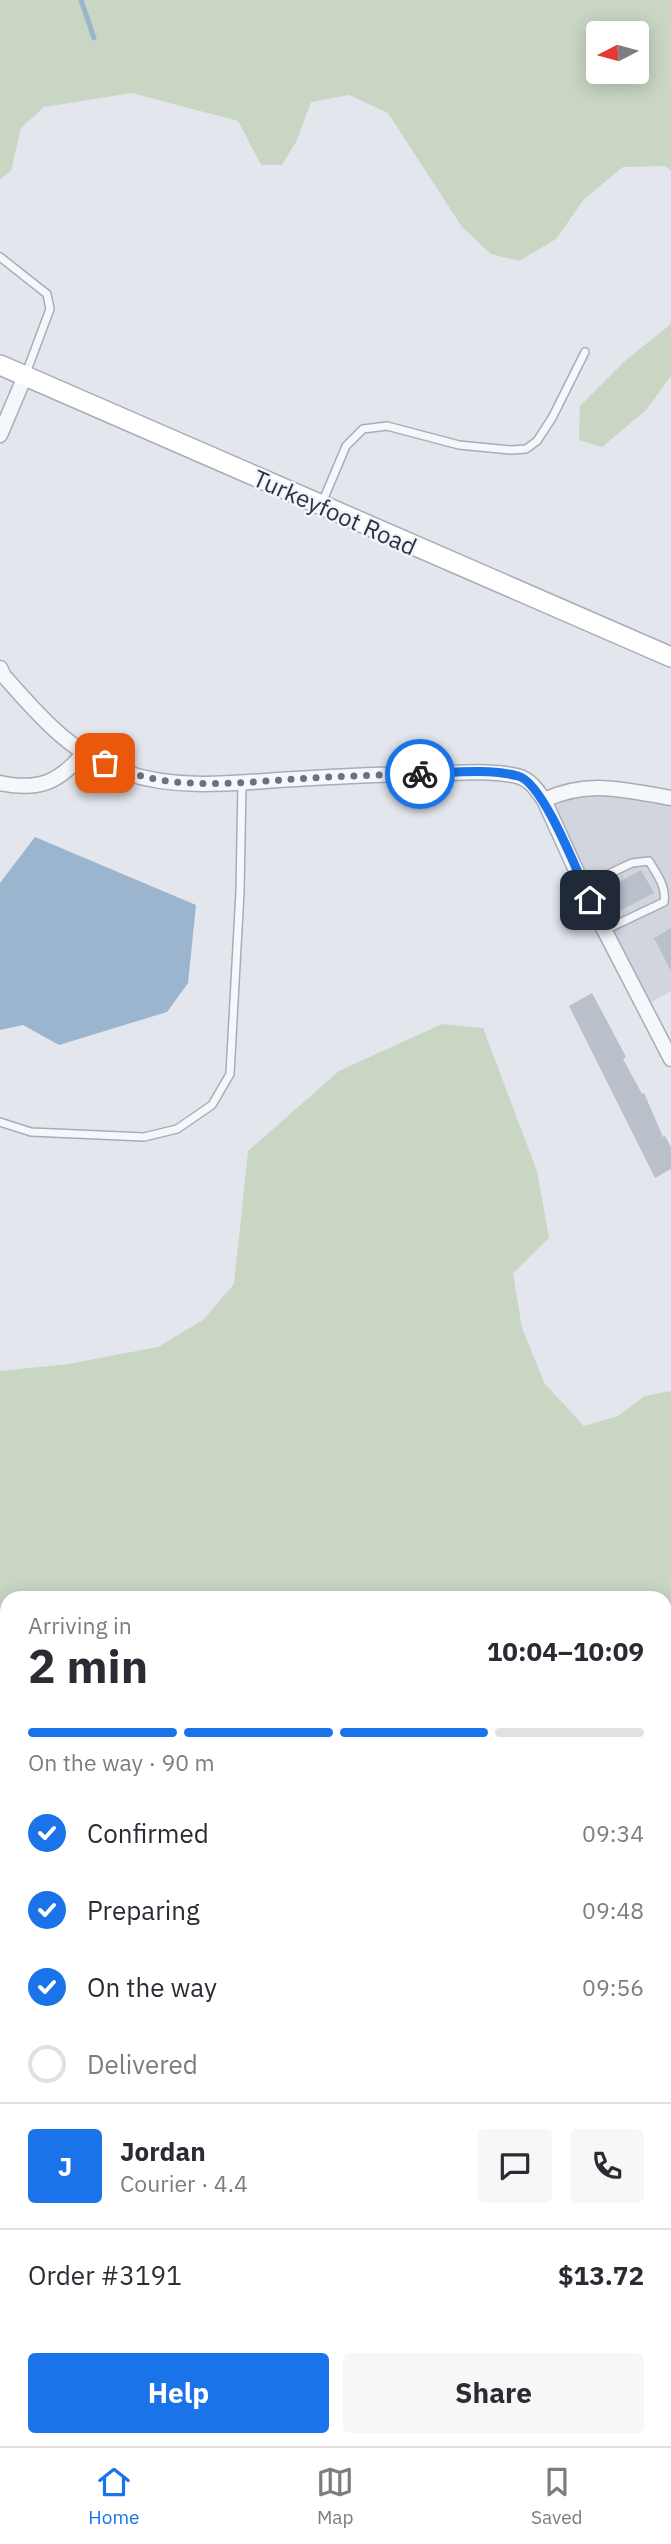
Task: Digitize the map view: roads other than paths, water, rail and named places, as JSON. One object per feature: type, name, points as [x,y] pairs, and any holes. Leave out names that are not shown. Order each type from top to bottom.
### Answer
[{"type":"main road","name":"Turkeyfoot Road","points":[[0,365],[671,657]]},
{"type":"street","points":[[0,435],[25,376]]},
{"type":"street","points":[[0,668],[52,730],[84,753],[126,773],[164,782],[213,784],[359,775],[484,772],[520,776],[533,785],[544,800],[604,930],[671,1059]]},
{"type":"street","points":[[0,783],[30,788],[53,781],[69,771],[84,753]]},
{"type":"street","points":[[544,800],[564,791],[584,787],[611,788],[671,798]]},
{"type":"lane","points":[[0,257],[47,294],[50,309],[25,376]]},
{"type":"lane","points":[[321,506],[346,446],[363,429],[387,426],[459,444],[511,450],[526,449],[537,441],[552,418],[585,352]]},
{"type":"lane","points":[[0,1122],[31,1132],[144,1137],[177,1129],[212,1105],[230,1074],[240,892],[242,782]]},
{"type":"lane","points":[[583,886],[632,863],[649,861],[661,882],[664,902],[604,930]]},
{"type":"water","points":[[35,837],[196,905],[188,983],[167,1012],[59,1045],[23,1025],[0,1030],[0,883]]},
{"type":"waterway","points":[[81,0],[94,38]]}]
